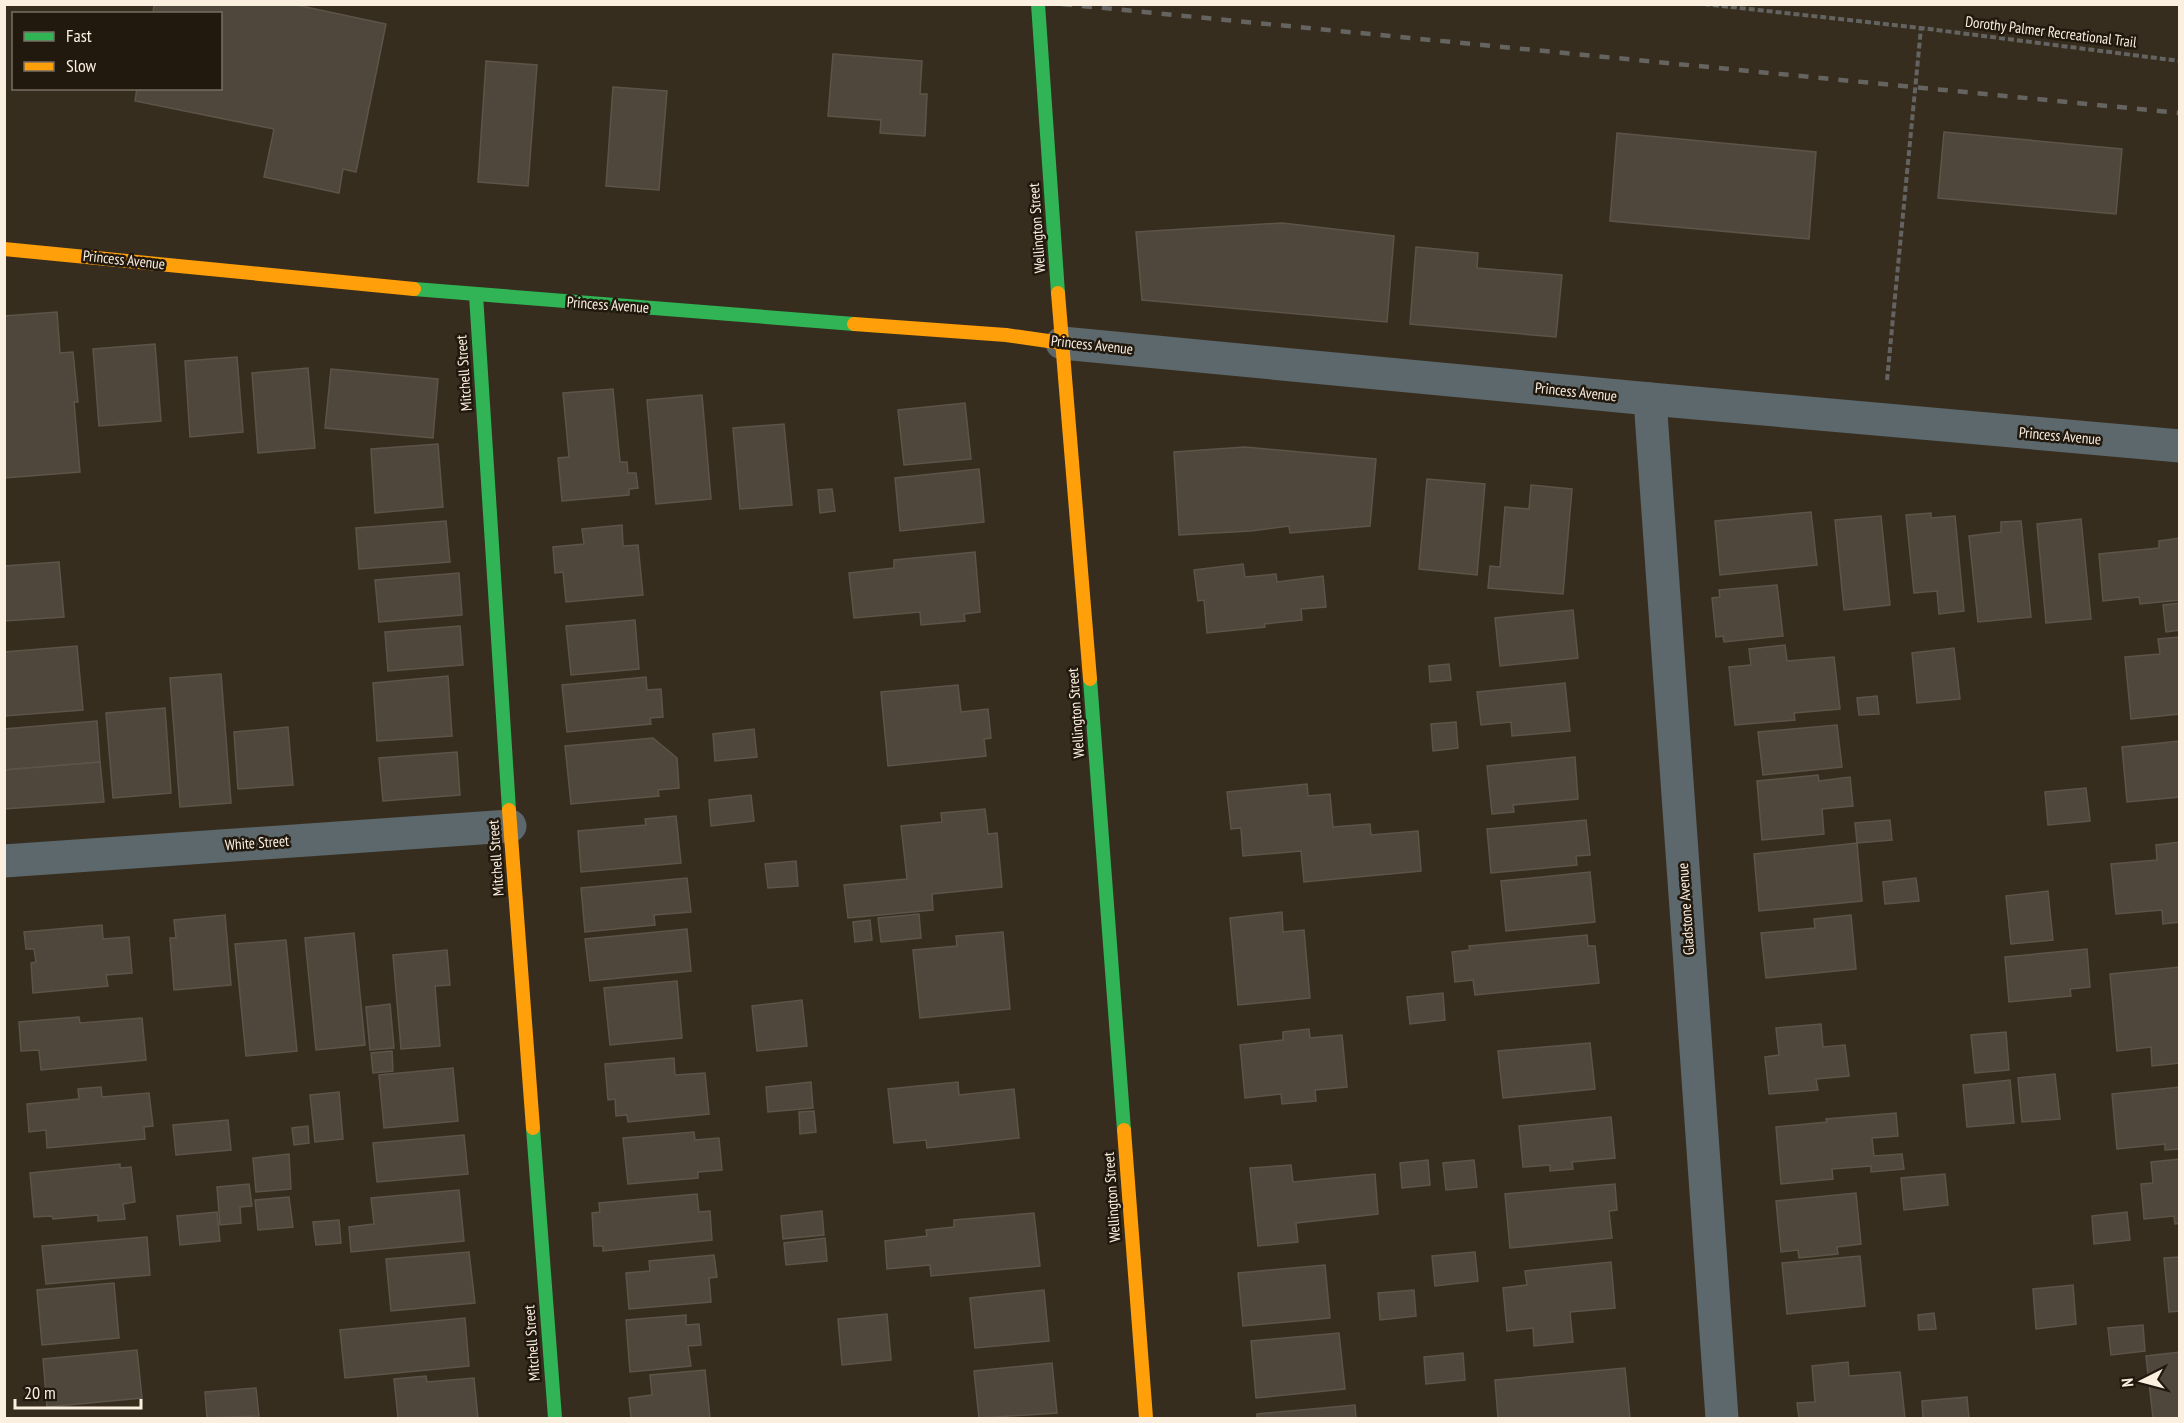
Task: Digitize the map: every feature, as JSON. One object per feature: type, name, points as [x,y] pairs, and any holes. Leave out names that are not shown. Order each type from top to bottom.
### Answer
[{"type":"street","name":"Wellington Street","points":[[1038,4],[1062,343],[1069,408],[1146,1419]]},
{"type":"street","name":"Princess Avenue","points":[[4,249],[476,295],[1006,335],[1062,343],[1650,399],[2180,446]]},
{"type":"street","name":"Mitchell Street","points":[[476,295],[510,826],[555,1419]]},
{"type":"street","name":"Gladstone Avenue","points":[[1650,399],[1722,1419]]},
{"type":"street","name":"White Street","points":[[4,861],[510,826]]},
{"type":"path","name":"Dorothy Palmer Recreational Trail","points":[[1704,4],[1921,28],[2180,61]]},
{"type":"path","points":[[1884,420],[1921,28]]},
{"type":"building","points":[[154,4],[292,4],[386,24],[356,172],[343,169],[339,193],[264,177],[274,129],[135,101],[137,90],[222,90],[222,12],[153,12]]},
{"type":"building","points":[[833,54],[922,61],[920,94],[927,94],[925,136],[880,133],[881,120],[828,116]]},
{"type":"building","points":[[486,61],[537,65],[528,186],[478,182]]},
{"type":"building","points":[[613,87],[667,91],[659,190],[606,186]]},
{"type":"building","points":[[1944,132],[2122,149],[2116,214],[1938,198]]},
{"type":"building","points":[[1617,133],[1816,152],[1809,239],[1610,221]]},
{"type":"building","points":[[1282,223],[1394,236],[1387,322],[1142,300],[1136,232]]},
{"type":"building","points":[[1416,247],[1478,253],[1477,268],[1562,275],[1556,337],[1410,324]]},
{"type":"building","points":[[57,312],[60,353],[73,352],[78,402],[74,402],[80,472],[4,478],[4,316]]},
{"type":"building","points":[[155,344],[161,421],[99,426],[93,349]]},
{"type":"building","points":[[237,357],[243,432],[190,437],[185,361]]},
{"type":"building","points":[[308,368],[315,448],[258,453],[252,373]]},
{"type":"building","points":[[331,369],[438,379],[433,438],[325,428]]},
{"type":"building","points":[[613,389],[620,462],[627,462],[628,473],[636,473],[638,488],[629,489],[629,495],[562,501],[558,458],[569,457],[563,393]]},
{"type":"building","points":[[702,395],[711,499],[656,504],[647,400]]},
{"type":"building","points":[[965,403],[971,459],[904,465],[898,410]]},
{"type":"building","points":[[784,424],[792,505],[740,509],[733,428]]},
{"type":"building","points":[[438,444],[443,507],[375,513],[371,449]]},
{"type":"building","points":[[1245,447],[1376,459],[1370,526],[1290,533],[1289,526],[1251,531],[1179,535],[1174,452]]},
{"type":"building","points":[[979,469],[984,522],[900,531],[895,478]]},
{"type":"building","points":[[1427,479],[1485,484],[1477,575],[1419,569]]},
{"type":"building","points":[[1531,485],[1572,489],[1563,594],[1488,588],[1490,566],[1500,567],[1505,507],[1529,509]]},
{"type":"building","points":[[832,489],[835,511],[820,513],[818,490]]},
{"type":"building","points":[[1811,512],[1817,565],[1720,575],[1715,521]]},
{"type":"building","points":[[1931,513],[1931,518],[1955,516],[1964,611],[1939,614],[1937,591],[1914,593],[1906,515]]},
{"type":"building","points":[[1881,516],[1890,605],[1844,610],[1835,520]]},
{"type":"building","points":[[2081,519],[2091,619],[2046,623],[2037,524]]},
{"type":"building","points":[[446,521],[450,562],[359,569],[356,528]]},
{"type":"building","points":[[2021,521],[2031,617],[1978,622],[1969,536],[2001,532],[2001,522]]},
{"type":"building","points":[[622,525],[623,546],[638,545],[643,595],[566,602],[563,572],[555,573],[553,547],[584,544],[582,529]]},
{"type":"building","points":[[2180,538],[2180,600],[2140,604],[2139,597],[2103,601],[2099,554],[2159,548],[2159,541]]},
{"type":"building","points":[[975,552],[980,612],[964,614],[965,621],[921,625],[920,612],[854,618],[849,573],[894,568],[894,560]]},
{"type":"building","points":[[59,562],[64,617],[4,621],[4,566]]},
{"type":"building","points":[[1243,564],[1245,577],[1276,574],[1277,582],[1323,576],[1326,607],[1301,609],[1302,620],[1264,624],[1265,627],[1207,633],[1204,600],[1198,601],[1194,570]]},
{"type":"building","points":[[459,573],[462,615],[379,622],[375,580]]},
{"type":"building","points":[[1777,585],[1783,636],[1724,642],[1723,636],[1716,637],[1712,598],[1720,597],[1719,590]]},
{"type":"building","points":[[2180,603],[2180,630],[2166,632],[2163,605]]},
{"type":"building","points":[[1573,610],[1578,658],[1500,666],[1495,618]]},
{"type":"building","points":[[635,620],[639,669],[571,675],[566,626]]},
{"type":"building","points":[[460,626],[463,665],[388,671],[385,632]]},
{"type":"building","points":[[2180,637],[2180,714],[2131,719],[2125,657],[2160,654],[2158,639]]},
{"type":"building","points":[[1785,645],[1787,661],[1834,657],[1840,709],[1794,713],[1795,720],[1735,725],[1729,667],[1751,665],[1749,649]]},
{"type":"building","points":[[77,646],[83,710],[4,716],[4,652]]},
{"type":"building","points":[[1954,648],[1960,699],[1917,703],[1912,653]]},
{"type":"building","points":[[1449,664],[1451,680],[1430,682],[1429,666]]},
{"type":"building","points":[[221,674],[231,803],[180,807],[170,678]]},
{"type":"building","points":[[448,676],[452,736],[377,741],[373,683]]},
{"type":"building","points":[[646,677],[647,690],[661,689],[663,717],[650,718],[651,724],[567,732],[562,685]]},
{"type":"building","points":[[1565,683],[1570,731],[1512,736],[1511,722],[1481,725],[1477,692]]},
{"type":"building","points":[[958,685],[961,712],[988,709],[991,738],[984,739],[986,756],[888,766],[881,692]]},
{"type":"building","points":[[1877,696],[1879,714],[1859,715],[1857,698]]},
{"type":"building","points":[[165,708],[171,793],[113,798],[106,713]]},
{"type":"building","points":[[97,721],[100,762],[4,770],[4,729]]},
{"type":"building","points":[[1456,722],[1458,748],[1433,751],[1431,724]]},
{"type":"building","points":[[1837,725],[1842,767],[1763,775],[1758,732]]},
{"type":"building","points":[[288,727],[293,785],[238,789],[234,732]]},
{"type":"building","points":[[754,729],[757,757],[715,761],[713,734]]},
{"type":"building","points":[[653,738],[677,758],[679,788],[658,790],[659,796],[571,804],[565,746]]},
{"type":"building","points":[[2180,741],[2180,797],[2127,802],[2122,747]]},
{"type":"building","points":[[457,752],[460,795],[383,801],[379,758]]},
{"type":"building","points":[[1575,757],[1578,799],[1513,805],[1514,812],[1492,814],[1487,766]]},
{"type":"building","points":[[100,762],[104,802],[4,809],[4,770]]},
{"type":"building","points":[[1818,775],[1819,781],[1850,777],[1853,806],[1822,809],[1824,834],[1762,840],[1757,781]]},
{"type":"building","points":[[1307,784],[1308,796],[1330,794],[1333,827],[1370,824],[1371,835],[1418,831],[1421,871],[1304,882],[1301,851],[1243,856],[1241,828],[1231,829],[1227,792]]},
{"type":"building","points":[[2086,788],[2090,821],[2048,825],[2045,792]]},
{"type":"building","points":[[751,795],[754,821],[711,826],[709,800]]},
{"type":"building","points":[[985,809],[988,834],[997,833],[1002,887],[932,894],[933,910],[848,918],[844,885],[907,879],[901,826],[942,822],[941,813]]},
{"type":"building","points":[[676,816],[681,863],[581,872],[578,831],[646,825],[645,819]]},
{"type":"building","points":[[1586,820],[1590,855],[1576,856],[1577,865],[1491,873],[1487,829]]},
{"type":"building","points":[[1890,820],[1892,840],[1857,843],[1855,823]]},
{"type":"building","points":[[2180,842],[2180,922],[2163,924],[2162,910],[2116,914],[2111,864],[2157,860],[2156,845]]},
{"type":"building","points":[[1857,843],[1862,901],[1759,911],[1754,854]]},
{"type":"building","points":[[796,861],[798,886],[768,888],[765,864]]},
{"type":"building","points":[[1590,872],[1595,922],[1506,931],[1501,881]]},
{"type":"building","points":[[687,878],[691,912],[654,915],[655,925],[585,932],[581,888]]},
{"type":"building","points":[[1916,878],[1919,901],[1885,904],[1883,882]]},
{"type":"building","points":[[2048,891],[2053,940],[2011,944],[2006,896]]},
{"type":"building","points":[[1282,912],[1283,932],[1304,930],[1310,998],[1238,1005],[1230,918]]},
{"type":"building","points":[[919,914],[921,938],[881,942],[878,918]]},
{"type":"building","points":[[225,915],[231,985],[174,990],[170,938],[176,938],[174,920]]},
{"type":"building","points":[[1851,915],[1856,969],[1766,978],[1761,933],[1815,928],[1814,919]]},
{"type":"building","points":[[870,920],[872,940],[855,942],[853,922]]},
{"type":"building","points":[[102,925],[103,939],[129,937],[132,973],[106,975],[108,986],[33,993],[31,963],[36,962],[34,949],[26,949],[24,932]]},
{"type":"building","points":[[687,929],[691,971],[590,981],[585,939]]},
{"type":"building","points":[[1003,932],[1010,1009],[920,1018],[913,950],[957,946],[956,936]]},
{"type":"building","points":[[354,933],[365,1045],[316,1050],[305,938]]},
{"type":"building","points":[[1587,935],[1588,946],[1595,946],[1599,983],[1475,995],[1473,980],[1455,982],[1452,952],[1470,950],[1469,946]]},
{"type":"building","points":[[286,940],[297,1051],[246,1056],[235,944]]},
{"type":"building","points":[[2087,949],[2090,987],[2070,989],[2071,996],[2009,1002],[2005,957]]},
{"type":"building","points":[[447,950],[450,985],[435,986],[440,1046],[401,1049],[393,955]]},
{"type":"building","points":[[2180,967],[2180,1063],[2152,1066],[2151,1047],[2117,1051],[2110,974]]},
{"type":"building","points":[[677,981],[682,1038],[610,1045],[604,988]]},
{"type":"building","points":[[1443,993],[1445,1020],[1410,1024],[1407,997]]},
{"type":"building","points":[[802,1000],[807,1046],[757,1051],[752,1006]]},
{"type":"building","points":[[390,1004],[394,1048],[370,1050],[366,1007]]},
{"type":"building","points":[[79,1017],[80,1023],[142,1018],[146,1060],[41,1070],[39,1050],[21,1051],[19,1022]]},
{"type":"building","points":[[1821,1024],[1823,1047],[1845,1045],[1849,1076],[1816,1079],[1818,1090],[1769,1094],[1765,1057],[1779,1055],[1776,1028]]},
{"type":"building","points":[[1309,1029],[1310,1038],[1342,1035],[1347,1087],[1315,1090],[1316,1101],[1282,1104],[1281,1094],[1245,1098],[1240,1045],[1283,1040],[1283,1032]]},
{"type":"building","points":[[2006,1032],[2009,1070],[1975,1073],[1971,1035]]},
{"type":"building","points":[[1590,1043],[1595,1089],[1503,1098],[1498,1051]]},
{"type":"building","points":[[392,1051],[393,1071],[373,1073],[371,1053]]},
{"type":"building","points":[[674,1058],[675,1075],[705,1073],[709,1114],[628,1122],[627,1115],[616,1116],[615,1099],[608,1100],[605,1064]]},
{"type":"building","points":[[453,1068],[458,1121],[384,1128],[379,1075]]},
{"type":"building","points":[[2055,1074],[2060,1119],[2022,1122],[2018,1078]]},
{"type":"building","points":[[2010,1080],[2014,1123],[1967,1127],[1963,1085]]},
{"type":"building","points":[[811,1082],[813,1108],[768,1112],[766,1087]]},
{"type":"building","points":[[958,1082],[959,1095],[1014,1089],[1019,1138],[927,1148],[926,1140],[894,1143],[888,1089]]},
{"type":"building","points":[[101,1087],[102,1097],[149,1093],[153,1126],[144,1127],[145,1139],[47,1148],[46,1130],[29,1132],[27,1104],[79,1099],[78,1089]]},
{"type":"building","points":[[2180,1087],[2180,1149],[2165,1150],[2165,1144],[2117,1149],[2112,1094]]},
{"type":"building","points":[[339,1092],[343,1139],[315,1142],[310,1095]]},
{"type":"building","points":[[814,1111],[816,1132],[800,1134],[799,1112]]},
{"type":"building","points":[[1896,1113],[1898,1136],[1872,1138],[1874,1156],[1902,1154],[1904,1169],[1871,1172],[1871,1166],[1832,1169],[1833,1179],[1781,1184],[1776,1127],[1827,1122],[1826,1119]]},
{"type":"building","points":[[1611,1117],[1615,1158],[1572,1162],[1573,1169],[1550,1171],[1550,1165],[1523,1167],[1519,1126]]},
{"type":"building","points":[[228,1120],[231,1150],[176,1155],[173,1125]]},
{"type":"building","points":[[308,1126],[309,1143],[294,1145],[292,1128]]},
{"type":"building","points":[[694,1132],[695,1140],[719,1138],[722,1170],[698,1172],[698,1178],[628,1184],[623,1138]]},
{"type":"building","points":[[464,1135],[468,1174],[377,1182],[373,1143]]},
{"type":"building","points":[[289,1154],[291,1189],[256,1192],[253,1158]]},
{"type":"building","points":[[2180,1159],[2180,1223],[2175,1224],[2174,1216],[2144,1219],[2141,1184],[2153,1183],[2151,1162]]},
{"type":"building","points":[[1428,1160],[1430,1185],[1402,1188],[1400,1163]]},
{"type":"building","points":[[1474,1160],[1477,1187],[1446,1190],[1443,1163]]},
{"type":"building","points":[[120,1164],[120,1168],[131,1167],[135,1202],[123,1204],[125,1219],[98,1221],[98,1215],[53,1219],[52,1216],[34,1217],[30,1173]]},
{"type":"building","points":[[1291,1165],[1293,1182],[1375,1174],[1378,1214],[1296,1223],[1298,1242],[1258,1246],[1250,1168]]},
{"type":"building","points":[[1945,1174],[1948,1205],[1904,1210],[1901,1178]]},
{"type":"building","points":[[249,1184],[252,1206],[240,1207],[241,1223],[220,1225],[217,1187]]},
{"type":"building","points":[[1615,1184],[1617,1210],[1609,1211],[1612,1238],[1510,1248],[1505,1194]]},
{"type":"building","points":[[459,1190],[464,1241],[351,1252],[349,1227],[374,1224],[371,1198]]},
{"type":"building","points":[[1856,1193],[1861,1244],[1837,1247],[1838,1254],[1799,1258],[1798,1250],[1781,1252],[1776,1201]]},
{"type":"building","points":[[697,1194],[699,1212],[710,1211],[712,1240],[603,1251],[603,1246],[594,1246],[592,1213],[600,1212],[599,1203]]},
{"type":"building","points":[[289,1197],[293,1227],[258,1230],[255,1200]]},
{"type":"building","points":[[822,1211],[824,1235],[783,1239],[781,1216]]},
{"type":"building","points":[[217,1212],[220,1241],[180,1245],[177,1216]]},
{"type":"building","points":[[2127,1212],[2130,1240],[2094,1244],[2092,1216]]},
{"type":"building","points":[[1034,1213],[1040,1266],[931,1276],[930,1265],[887,1269],[885,1241],[927,1236],[926,1230],[954,1227],[954,1220]]},
{"type":"building","points":[[339,1220],[341,1243],[316,1245],[313,1222]]},
{"type":"building","points":[[147,1237],[150,1275],[46,1284],[42,1246]]},
{"type":"building","points":[[825,1238],[827,1261],[786,1265],[784,1243]]},
{"type":"building","points":[[469,1252],[475,1303],[391,1311],[386,1259]]},
{"type":"building","points":[[1475,1252],[1478,1281],[1435,1286],[1432,1256]]},
{"type":"building","points":[[714,1255],[717,1277],[709,1278],[711,1302],[629,1309],[626,1273],[650,1271],[649,1261]]},
{"type":"building","points":[[1860,1256],[1865,1306],[1787,1314],[1782,1263]]},
{"type":"building","points":[[2180,1257],[2180,1311],[2169,1312],[2164,1258]]},
{"type":"building","points":[[1611,1262],[1615,1308],[1570,1312],[1573,1342],[1534,1346],[1533,1328],[1507,1331],[1503,1288],[1527,1285],[1525,1271]]},
{"type":"building","points":[[1325,1265],[1330,1318],[1243,1326],[1238,1273]]},
{"type":"building","points":[[114,1283],[119,1338],[42,1345],[37,1290]]},
{"type":"building","points":[[2073,1285],[2076,1324],[2036,1329],[2033,1289]]},
{"type":"building","points":[[1044,1290],[1049,1341],[975,1348],[970,1298]]},
{"type":"building","points":[[1414,1290],[1416,1316],[1380,1320],[1378,1293]]},
{"type":"building","points":[[1934,1313],[1936,1329],[1919,1330],[1918,1315]]},
{"type":"building","points":[[887,1314],[891,1360],[842,1365],[838,1319]]},
{"type":"building","points":[[686,1315],[686,1325],[699,1324],[701,1345],[688,1346],[691,1366],[630,1372],[626,1320]]},
{"type":"building","points":[[465,1318],[469,1366],[345,1378],[340,1330]]},
{"type":"building","points":[[2143,1325],[2145,1351],[2111,1355],[2108,1328]]},
{"type":"building","points":[[1339,1333],[1345,1389],[1256,1398],[1251,1341]]},
{"type":"building","points":[[137,1350],[142,1398],[47,1407],[43,1359]]},
{"type":"building","points":[[2180,1352],[2180,1418],[2153,1418],[2146,1356]]},
{"type":"building","points":[[1463,1353],[1465,1380],[1426,1384],[1424,1357]]},
{"type":"building","points":[[1848,1362],[1849,1376],[1900,1372],[1905,1418],[1799,1418],[1797,1403],[1815,1402],[1812,1366]]},
{"type":"building","points":[[1052,1363],[1057,1413],[979,1418],[974,1371]]},
{"type":"building","points":[[1625,1368],[1630,1418],[1498,1418],[1495,1380]]},
{"type":"building","points":[[705,1370],[710,1418],[631,1418],[629,1398],[652,1395],[650,1375]]},
{"type":"building","points":[[426,1376],[427,1382],[474,1378],[478,1418],[398,1418],[394,1379]]},
{"type":"building","points":[[256,1388],[259,1416],[207,1418],[205,1392]]},
{"type":"building","points":[[1967,1397],[1969,1418],[1923,1418],[1922,1401]]},
{"type":"building","points":[[1355,1405],[1356,1418],[1257,1418],[1257,1414]]},
{"type":"railway","points":[[1062,4],[2180,113]]},
{"type":"traffic: fast","points":[[1038,4],[1058,293]]},
{"type":"traffic: fast","points":[[414,289],[854,324]]},
{"type":"traffic: fast","points":[[476,295],[509,810]]},
{"type":"traffic: fast","points":[[1090,679],[1124,1130]]},
{"type":"traffic: fast","points":[[533,1128],[555,1418]]},
{"type":"traffic: slow","points":[[4,249],[414,289]]},
{"type":"traffic: slow","points":[[1058,293],[1090,679]]},
{"type":"traffic: slow","points":[[854,324],[1006,335],[1062,343]]},
{"type":"traffic: slow","points":[[509,810],[533,1128]]},
{"type":"traffic: slow","points":[[1124,1130],[1146,1418]]}]
